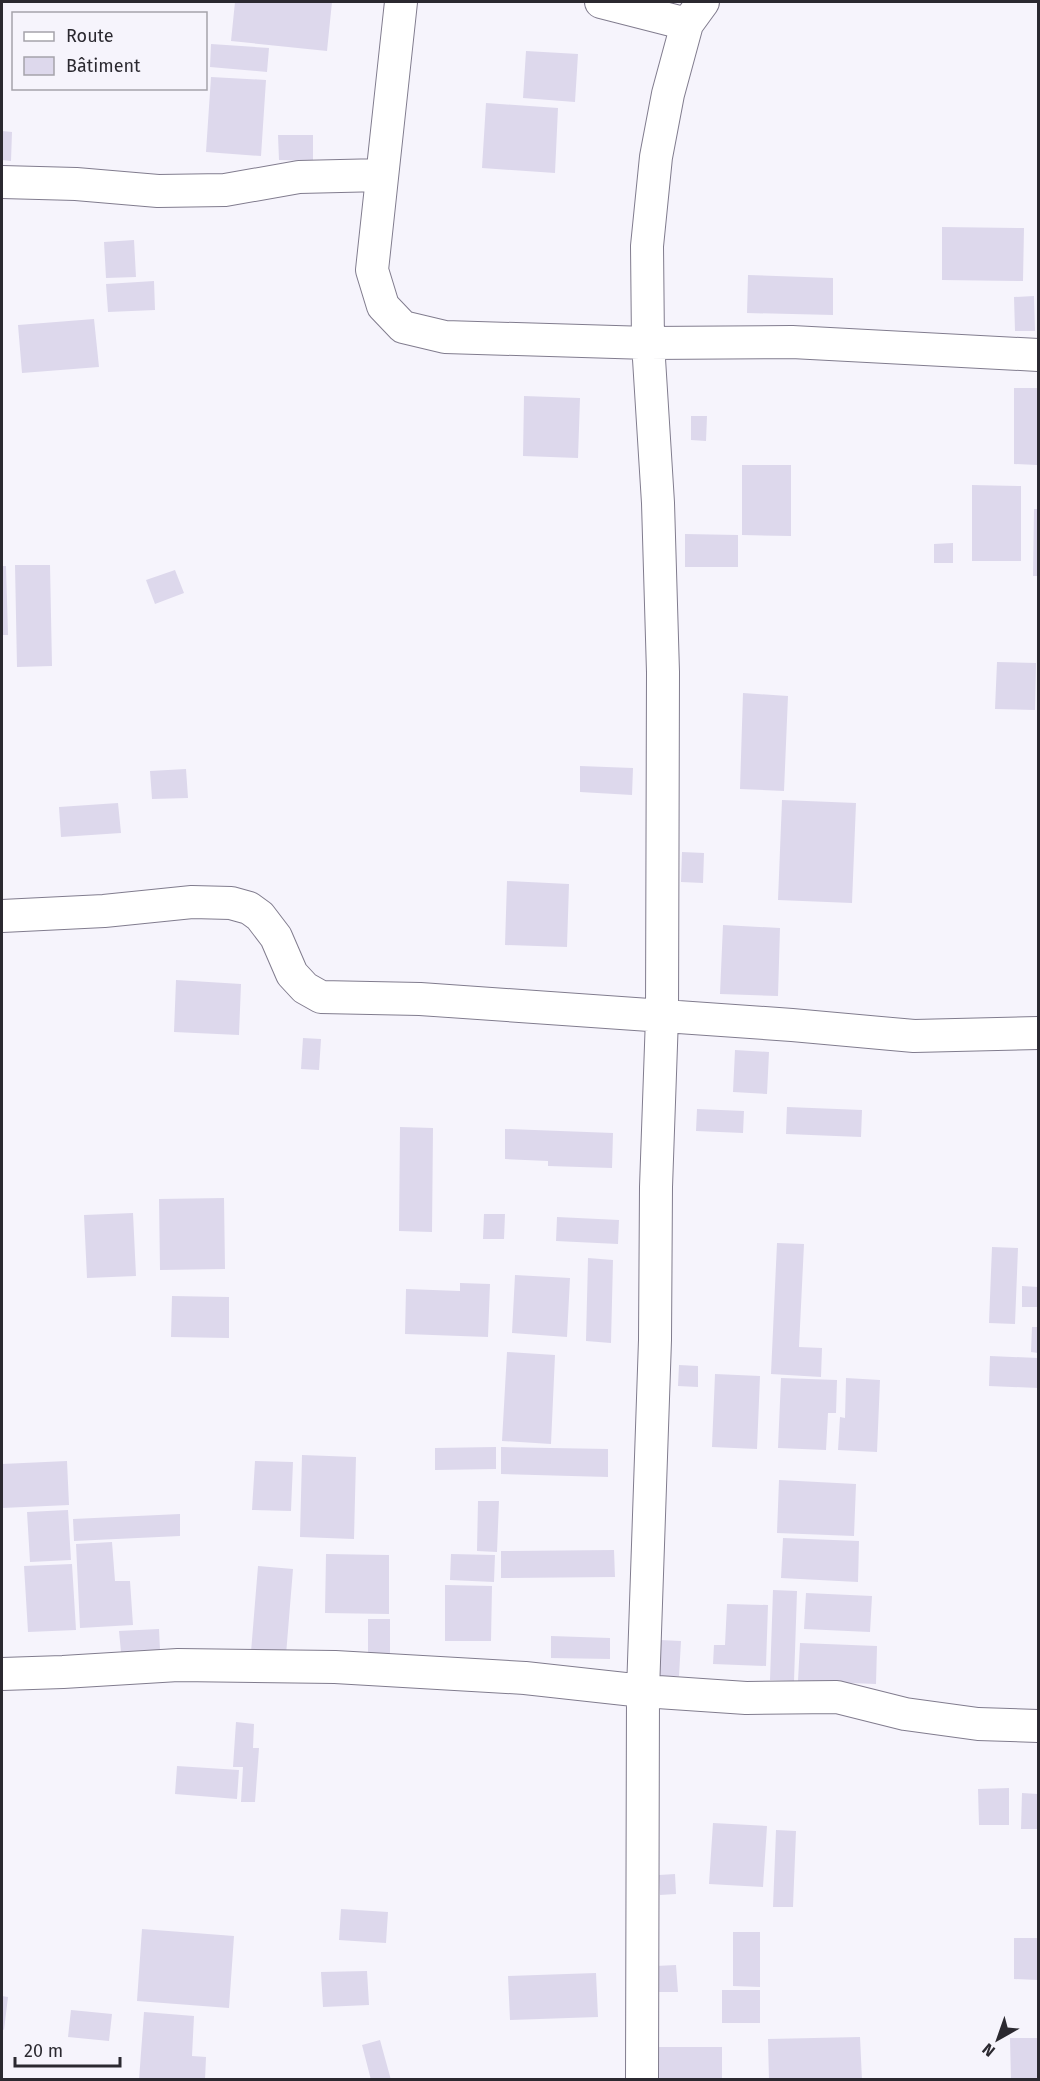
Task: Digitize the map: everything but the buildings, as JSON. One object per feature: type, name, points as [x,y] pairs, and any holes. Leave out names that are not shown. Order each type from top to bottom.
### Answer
[{"type":"street","points":[[401,2],[372,270],[383,306],[403,327],[445,337],[648,343],[792,342],[1038,355]]},
{"type":"street","points":[[601,2],[695,13],[668,94],[656,157],[647,246],[648,343],[658,503],[663,672],[662,1017],[656,1187],[655,1340],[643,1691],[642,2079]]},
{"type":"street","points":[[2,182],[76,184],[158,191],[214,190],[299,177],[382,174]]},
{"type":"street","points":[[2,916],[192,902],[231,903],[249,908],[260,916],[276,937],[292,974],[305,988],[321,997],[420,999],[914,1036],[1038,1033]]},
{"type":"street","points":[[2,1674],[178,1665],[324,1667],[525,1678],[643,1691],[746,1698],[837,1697],[905,1714],[978,1724],[1038,1726]]}]
